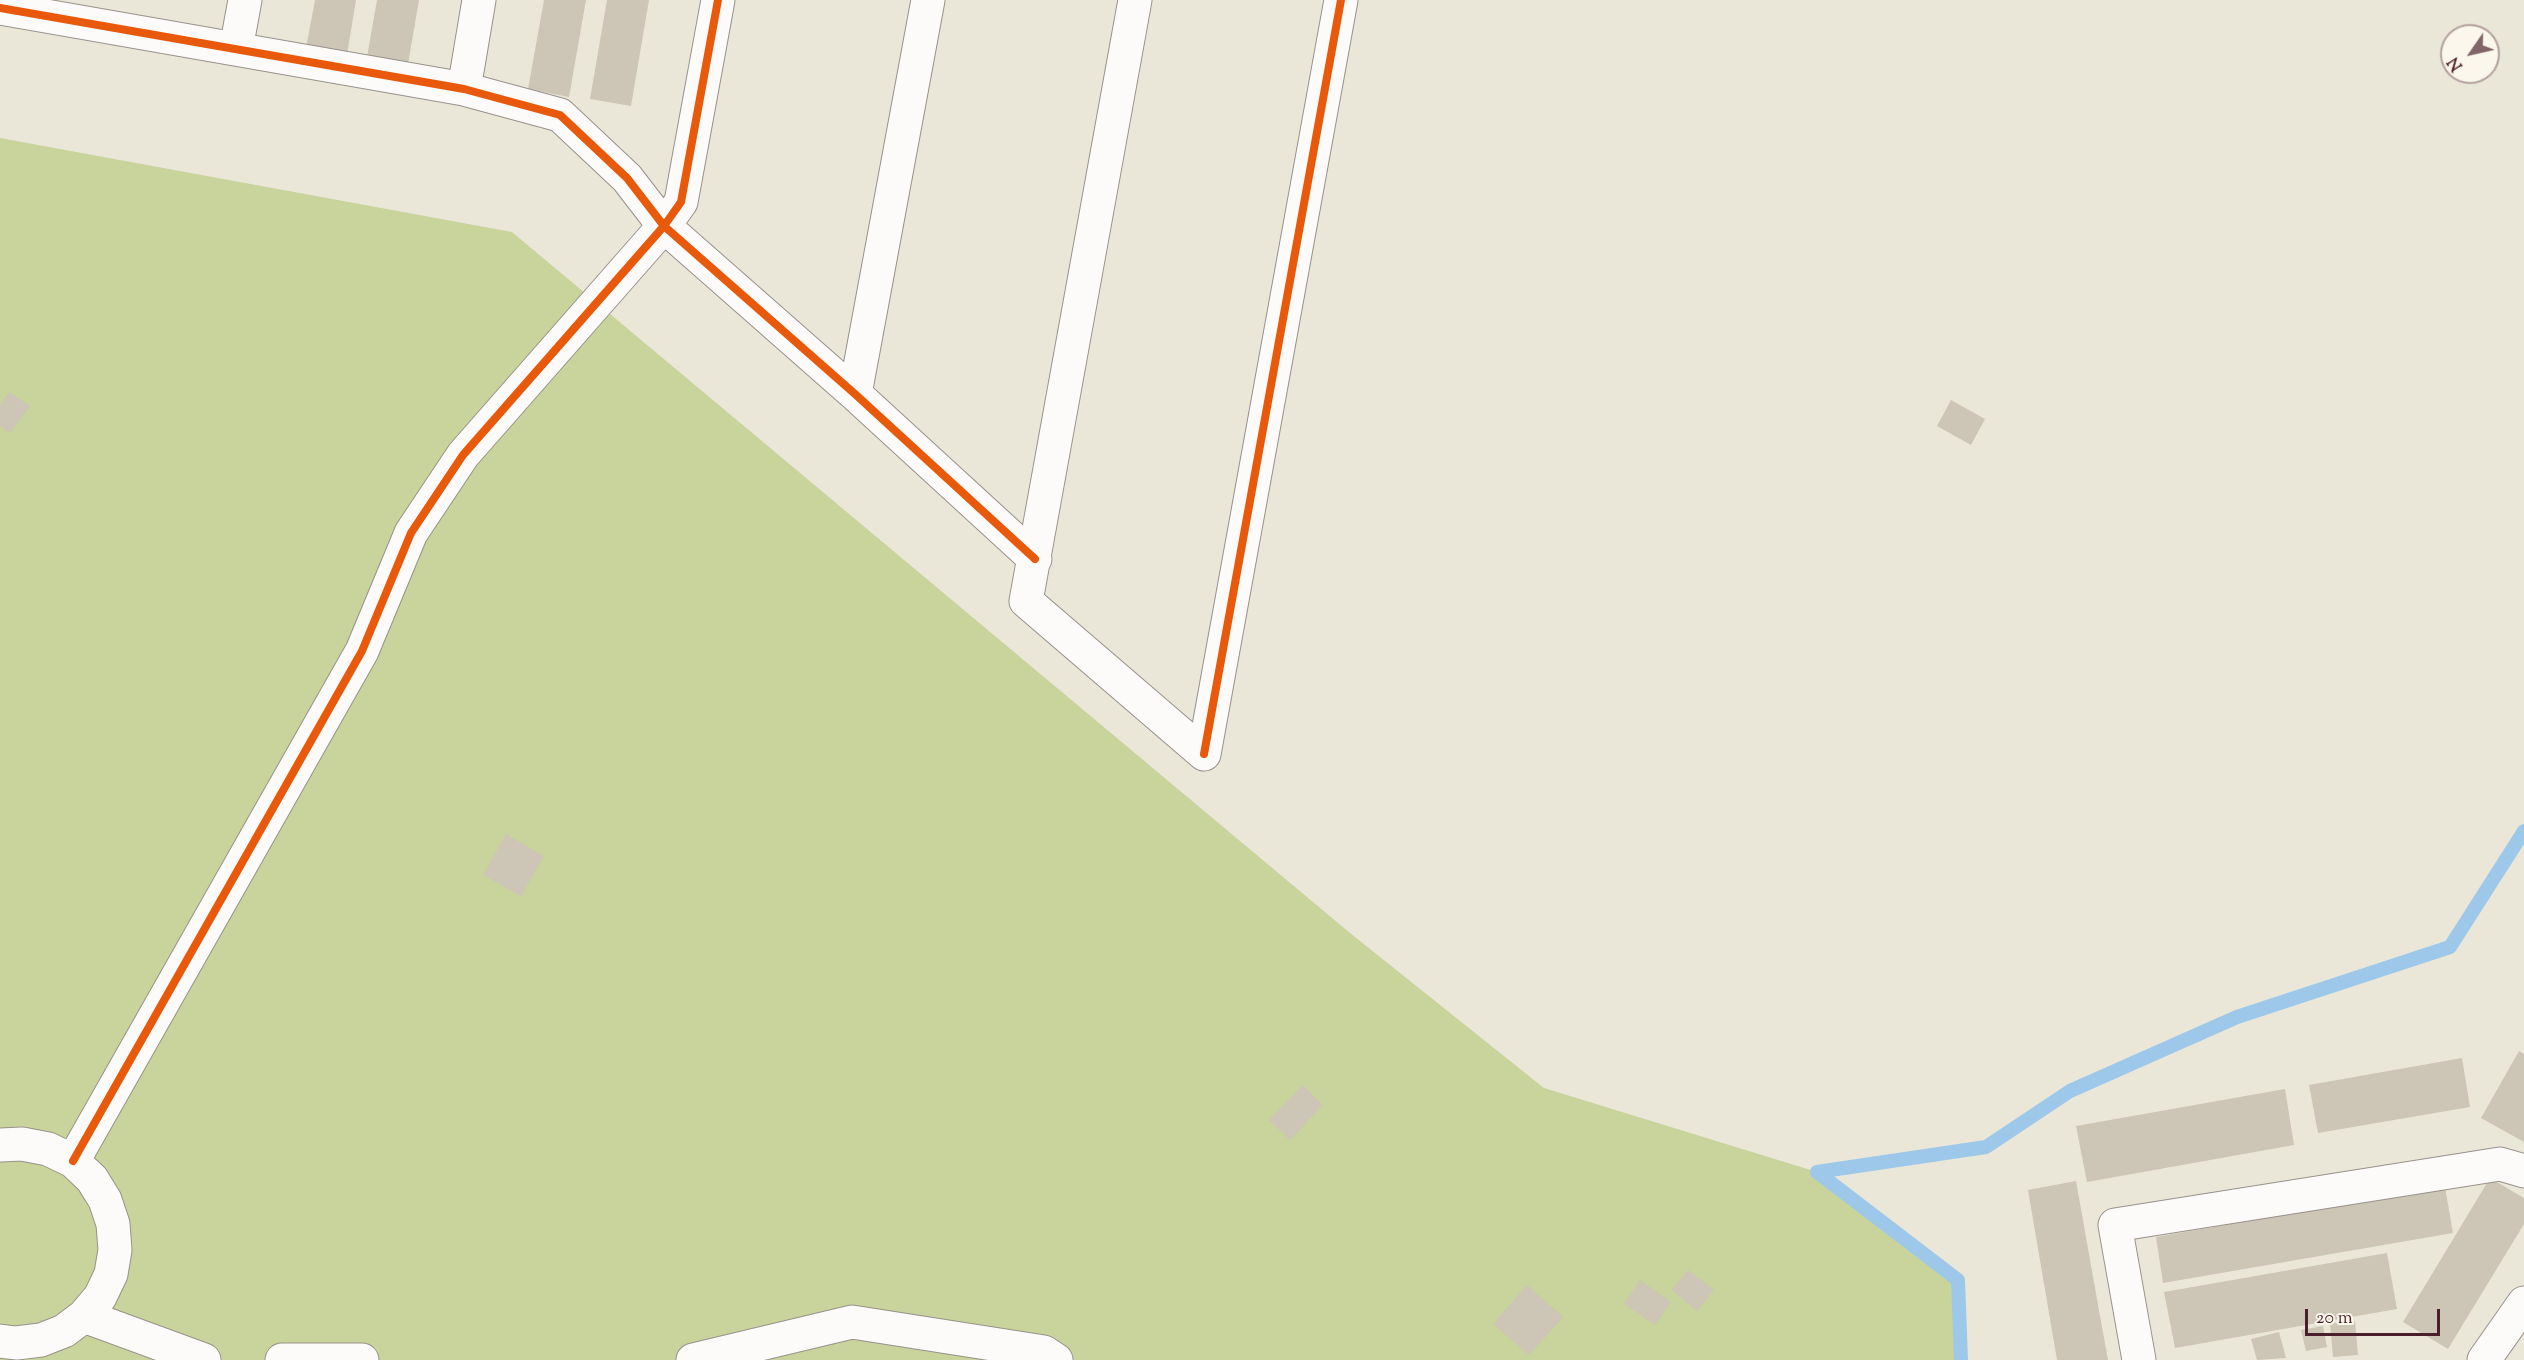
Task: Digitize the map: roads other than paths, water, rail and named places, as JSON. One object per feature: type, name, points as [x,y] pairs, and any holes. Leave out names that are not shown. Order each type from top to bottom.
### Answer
[{"type":"street","points":[[236,49],[245,0]]},
{"type":"street","points":[[464,89],[479,0]]},
{"type":"street","points":[[73,1161],[362,651],[411,533],[463,455],[664,226],[681,202],[718,0]]},
{"type":"street","points":[[855,394],[928,0]]},
{"type":"street","points":[[1135,0],[1026,601],[1204,754],[1341,0]]},
{"type":"street","points":[[8,6],[464,89],[560,115],[627,178],[664,226],[855,394],[1035,559]]},
{"type":"street","points":[[0,1145],[22,1144],[48,1149],[73,1161],[92,1179],[105,1200],[113,1224],[115,1250],[107,1281],[100,1297],[84,1316],[64,1331],[41,1340],[16,1343],[0,1341]]},
{"type":"street","points":[[2139,1360],[2115,1225],[2500,1164],[2524,1171]]},
{"type":"street","points":[[2484,1360],[2524,1303]]},
{"type":"street","points":[[84,1316],[204,1360]]},
{"type":"street","points":[[693,1360],[852,1322],[1044,1352],[1056,1360]]},
{"type":"street","points":[[282,1360],[362,1360]]},
{"type":"waterway","points":[[1817,1172],[1986,1147],[2070,1091],[2237,1017],[2450,947],[2524,831]]},
{"type":"waterway","points":[[1817,1172],[1958,1280],[1961,1360]]}]
